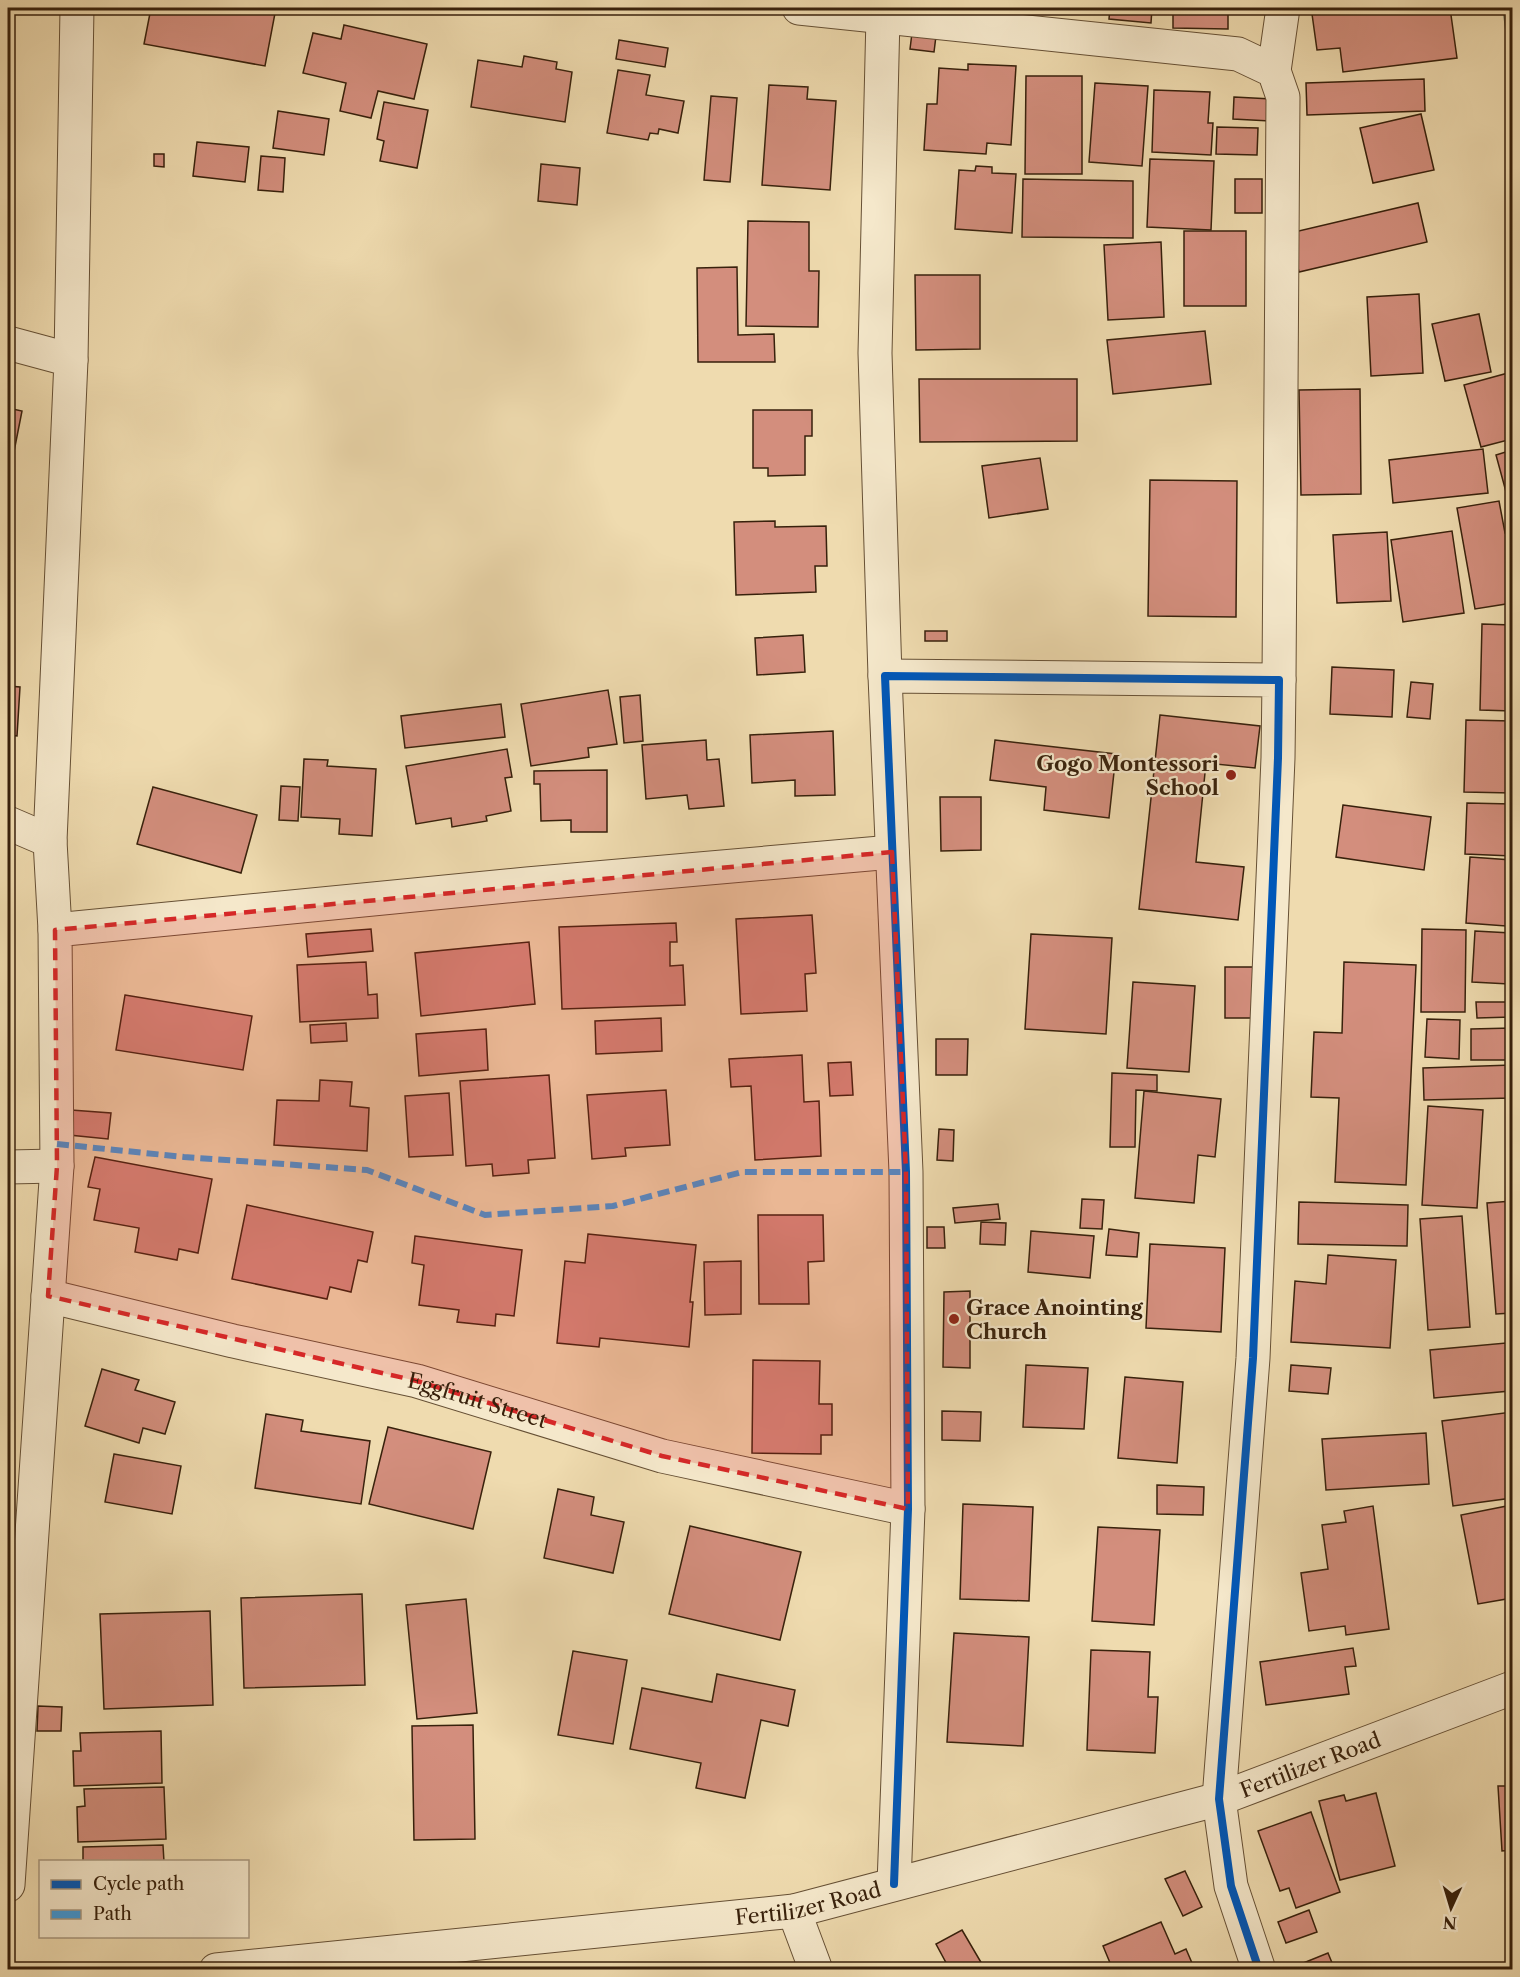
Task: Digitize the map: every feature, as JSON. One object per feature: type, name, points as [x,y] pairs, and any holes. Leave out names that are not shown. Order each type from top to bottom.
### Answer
[{"type":"street","points":[[8,1885],[17,1622],[48,1296],[57,1166],[54,930],[50,841],[71,360],[77,8]]},
{"type":"street","points":[[799,8],[1238,54],[1274,71]]},
{"type":"street","points":[[1259,1970],[1231,1886],[1219,1799],[1253,1358],[1278,758],[1283,97],[1274,71],[1283,8]]},
{"type":"street","points":[[883,16],[875,353],[885,676],[906,1172],[908,1509],[894,1884]]},
{"type":"street","points":[[8,343],[71,360]]},
{"type":"street","points":[[885,676],[1279,680]]},
{"type":"street","points":[[8,823],[50,841]]},
{"type":"street","points":[[54,930],[551,881],[892,852]]},
{"type":"street","points":[[8,1167],[57,1166]]},
{"type":"street","name":"Eggfruit Street","points":[[48,1296],[233,1341],[417,1381],[662,1456],[908,1509]]},
{"type":"street","name":"Fertilizer Road","points":[[216,1970],[794,1911],[1219,1799],[1512,1688]]},
{"type":"street","points":[[794,1911],[816,1970]]},
{"type":"highlighted area","points":[[892,852],[906,1172],[908,1509],[662,1456],[417,1381],[48,1296],[57,1166],[55,930]]},
{"type":"shaded area","points":[[1503,8],[1512,8],[1512,78]]},
{"type":"building","points":[[151,8],[276,8],[265,66],[144,44]]},
{"type":"building","points":[[975,8],[1020,8],[1019,13]]},
{"type":"building","points":[[1110,8],[1152,8],[1151,23],[1109,19]]},
{"type":"building","points":[[1173,8],[1228,8],[1228,29],[1173,28]]},
{"type":"building","points":[[1369,8],[1450,8],[1457,58],[1343,72],[1340,48],[1317,50],[1312,14]]},
{"type":"building","points":[[344,25],[427,44],[414,99],[378,91],[371,118],[340,111],[346,83],[303,73],[313,33],[341,39]]},
{"type":"building","points":[[913,25],[937,28],[934,52],[910,49]]},
{"type":"building","points":[[619,40],[668,48],[665,67],[616,59]]},
{"type":"building","points":[[524,56],[557,62],[556,69],[572,72],[565,122],[471,107],[478,60],[522,67]]},
{"type":"building","points":[[968,64],[1016,66],[1011,145],[987,143],[986,154],[924,150],[927,104],[937,104],[939,68],[968,70]]},
{"type":"building","points":[[618,70],[650,75],[646,95],[684,101],[678,133],[659,129],[658,134],[650,133],[648,140],[607,133]]},
{"type":"building","points":[[1026,76],[1082,76],[1082,174],[1025,174]]},
{"type":"building","points":[[1424,79],[1425,111],[1307,115],[1306,83]]},
{"type":"building","points":[[1095,83],[1148,86],[1142,166],[1089,162]]},
{"type":"building","points":[[769,85],[808,87],[807,99],[836,101],[830,190],[762,185]]},
{"type":"building","points":[[1154,90],[1210,92],[1208,123],[1213,123],[1211,155],[1152,152]]},
{"type":"building","points":[[711,96],[737,98],[730,182],[704,180]]},
{"type":"building","points":[[1234,97],[1272,99],[1270,121],[1233,119]]},
{"type":"building","points":[[384,102],[428,110],[417,168],[380,161],[384,141],[377,139]]},
{"type":"building","points":[[278,111],[329,119],[324,155],[273,148]]},
{"type":"building","points":[[1421,114],[1434,170],[1373,183],[1360,128]]},
{"type":"building","points":[[1217,127],[1258,128],[1257,155],[1216,154]]},
{"type":"building","points":[[197,142],[249,147],[245,182],[193,176]]},
{"type":"building","points":[[154,154],[164,154],[164,167],[154,166]]},
{"type":"building","points":[[261,156],[285,158],[283,192],[258,190]]},
{"type":"building","points":[[1150,159],[1214,161],[1211,230],[1147,227]]},
{"type":"building","points":[[541,164],[580,168],[577,205],[538,201]]},
{"type":"building","points":[[976,166],[992,167],[992,173],[1016,174],[1012,233],[955,229],[959,170],[975,171]]},
{"type":"building","points":[[1023,179],[1133,181],[1133,238],[1022,237]]},
{"type":"building","points":[[1235,179],[1262,179],[1262,213],[1235,213]]},
{"type":"building","points":[[1418,203],[1427,242],[1299,272],[1290,233]]},
{"type":"building","points":[[748,221],[809,222],[809,271],[819,271],[818,327],[746,326]]},
{"type":"building","points":[[1184,231],[1246,231],[1246,306],[1184,306]]},
{"type":"building","points":[[1161,242],[1164,317],[1108,320],[1104,245]]},
{"type":"building","points":[[737,267],[738,335],[774,334],[775,362],[698,362],[697,268]]},
{"type":"building","points":[[915,275],[980,275],[980,349],[916,350]]},
{"type":"building","points":[[1419,294],[1423,373],[1371,376],[1367,297]]},
{"type":"building","points":[[1479,314],[1491,372],[1445,381],[1432,324]]},
{"type":"building","points":[[1205,331],[1211,384],[1113,394],[1107,340]]},
{"type":"building","points":[[1508,373],[1512,390],[1512,439],[1481,447],[1464,385]]},
{"type":"building","points":[[919,379],[1077,379],[1077,441],[920,442]]},
{"type":"building","points":[[1360,389],[1361,494],[1301,495],[1299,390]]},
{"type":"building","points":[[8,408],[22,411],[9,477],[8,477]]},
{"type":"building","points":[[753,410],[812,410],[812,436],[805,436],[805,475],[768,476],[768,468],[753,468]]},
{"type":"building","points":[[1483,449],[1488,493],[1393,503],[1389,460]]},
{"type":"building","points":[[1512,450],[1512,514],[1496,455]]},
{"type":"building","points":[[1040,458],[1048,509],[989,518],[982,466]]},
{"type":"building","points":[[1150,480],[1237,481],[1236,617],[1148,616]]},
{"type":"building","points":[[1499,501],[1505,533],[1512,532],[1512,603],[1475,609],[1457,508]]},
{"type":"building","points":[[775,521],[775,527],[826,526],[827,566],[815,566],[816,592],[736,595],[734,522]]},
{"type":"building","points":[[1452,531],[1464,613],[1403,622],[1391,540]]},
{"type":"building","points":[[1387,532],[1391,601],[1337,603],[1333,535]]},
{"type":"building","points":[[1482,624],[1512,625],[1512,711],[1480,710]]},
{"type":"building","points":[[925,631],[947,631],[947,641],[925,641]]},
{"type":"building","points":[[803,635],[805,672],[757,675],[755,638]]},
{"type":"building","points":[[1332,667],[1394,670],[1392,717],[1330,714]]},
{"type":"building","points":[[1411,682],[1433,684],[1430,719],[1407,717]]},
{"type":"building","points":[[8,686],[20,687],[17,736],[8,735]]},
{"type":"building","points":[[608,690],[617,744],[588,748],[589,757],[531,766],[521,704]]},
{"type":"building","points":[[640,695],[643,741],[624,743],[620,697]]},
{"type":"building","points":[[501,704],[505,737],[405,748],[401,716]]},
{"type":"building","points":[[1160,715],[1260,726],[1255,768],[1206,763],[1196,862],[1244,867],[1238,920],[1139,909]]},
{"type":"building","points":[[1466,720],[1512,721],[1512,793],[1464,792]]},
{"type":"building","points":[[833,731],[835,795],[795,796],[795,780],[752,783],[750,735]]},
{"type":"building","points":[[706,740],[707,760],[719,759],[724,806],[689,809],[687,795],[646,799],[642,745]]},
{"type":"building","points":[[995,740],[1116,754],[1109,818],[1044,810],[1046,787],[990,780]]},
{"type":"building","points":[[507,749],[512,777],[505,778],[511,811],[486,816],[487,821],[452,827],[451,818],[416,824],[406,766]]},
{"type":"building","points":[[304,759],[328,760],[327,766],[376,769],[372,836],[339,834],[340,819],[301,817]]},
{"type":"building","points":[[607,770],[607,832],[571,832],[571,820],[541,821],[540,784],[534,784],[534,771]]},
{"type":"building","points":[[281,786],[300,787],[298,821],[279,820]]},
{"type":"building","points":[[153,787],[257,815],[241,873],[137,844]]},
{"type":"building","points":[[940,797],[981,797],[981,850],[941,851]]},
{"type":"building","points":[[1467,803],[1512,804],[1512,856],[1465,854]]},
{"type":"building","points":[[1343,805],[1431,817],[1424,870],[1336,857]]},
{"type":"building","points":[[1470,857],[1512,860],[1512,900],[1508,900],[1506,926],[1466,923]]},
{"type":"building","points":[[812,915],[816,973],[805,974],[807,1011],[741,1014],[736,919]]},
{"type":"building","points":[[676,923],[677,942],[670,942],[670,966],[683,965],[685,1005],[562,1009],[559,927]]},
{"type":"building","points":[[371,929],[373,951],[308,957],[306,934]]},
{"type":"building","points":[[1422,929],[1466,930],[1465,1012],[1421,1012]]},
{"type":"building","points":[[1475,931],[1511,933],[1509,984],[1472,982]]},
{"type":"building","points":[[1031,934],[1112,938],[1106,1034],[1025,1029]]},
{"type":"building","points":[[529,942],[535,1004],[421,1016],[415,953]]},
{"type":"building","points":[[366,962],[368,995],[377,994],[378,1018],[300,1022],[297,965]]},
{"type":"building","points":[[1344,962],[1416,965],[1406,1185],[1335,1182],[1339,1098],[1311,1097],[1314,1032],[1342,1033]]},
{"type":"building","points":[[1225,967],[1258,967],[1258,1018],[1225,1018]]},
{"type":"building","points":[[1133,982],[1195,986],[1189,1072],[1127,1068]]},
{"type":"building","points":[[125,995],[252,1016],[243,1070],[116,1050]]},
{"type":"building","points":[[1476,1002],[1512,1002],[1512,1017],[1477,1018]]},
{"type":"building","points":[[661,1018],[662,1051],[596,1054],[595,1021]]},
{"type":"building","points":[[1427,1019],[1460,1020],[1459,1059],[1425,1057]]},
{"type":"building","points":[[346,1023],[347,1041],[311,1043],[310,1025]]},
{"type":"building","points":[[8,1026],[12,1026],[8,1100]]},
{"type":"building","points":[[1512,1028],[1512,1060],[1471,1060],[1471,1029]]},
{"type":"building","points":[[486,1029],[488,1070],[419,1076],[416,1034]]},
{"type":"building","points":[[936,1039],[968,1039],[967,1075],[936,1075]]},
{"type":"building","points":[[802,1055],[804,1102],[819,1101],[821,1156],[755,1160],[751,1086],[731,1087],[729,1059]]},
{"type":"building","points":[[851,1062],[853,1095],[830,1096],[828,1063]]},
{"type":"building","points":[[1512,1065],[1512,1098],[1424,1100],[1423,1068]]},
{"type":"building","points":[[1112,1073],[1157,1075],[1157,1091],[1136,1090],[1135,1147],[1110,1147]]},
{"type":"building","points":[[549,1075],[555,1158],[528,1160],[529,1173],[493,1176],[492,1164],[466,1166],[460,1081]]},
{"type":"building","points":[[320,1080],[352,1082],[350,1106],[369,1108],[367,1151],[274,1145],[277,1100],[319,1101]]},
{"type":"building","points":[[666,1090],[670,1145],[625,1148],[626,1156],[592,1159],[587,1095]]},
{"type":"building","points":[[1144,1091],[1221,1099],[1215,1157],[1198,1155],[1194,1203],[1135,1198]]},
{"type":"building","points":[[449,1093],[453,1155],[409,1157],[405,1096]]},
{"type":"building","points":[[1428,1106],[1483,1110],[1477,1208],[1422,1205]]},
{"type":"building","points":[[71,1110],[111,1113],[108,1139],[69,1135]]},
{"type":"building","points":[[939,1129],[954,1130],[953,1161],[937,1160]]},
{"type":"building","points":[[95,1157],[212,1179],[198,1253],[179,1249],[177,1260],[135,1252],[139,1228],[94,1220],[100,1189],[88,1187]]},
{"type":"building","points":[[1082,1199],[1104,1200],[1102,1229],[1080,1228]]},
{"type":"building","points":[[1512,1201],[1512,1313],[1496,1314],[1487,1203]]},
{"type":"building","points":[[1299,1202],[1408,1205],[1407,1246],[1298,1244]]},
{"type":"building","points":[[998,1204],[1000,1219],[955,1223],[953,1208]]},
{"type":"building","points":[[247,1205],[373,1232],[367,1262],[358,1260],[351,1292],[330,1287],[327,1299],[232,1279]]},
{"type":"building","points":[[758,1215],[823,1215],[824,1261],[808,1262],[809,1304],[759,1304]]},
{"type":"building","points":[[1462,1216],[1470,1327],[1428,1330],[1420,1219]]},
{"type":"building","points":[[981,1222],[1006,1223],[1005,1245],[980,1244]]},
{"type":"building","points":[[927,1227],[944,1227],[945,1248],[927,1248]]},
{"type":"building","points":[[1109,1229],[1139,1233],[1137,1257],[1106,1255]]},
{"type":"building","points":[[1031,1231],[1094,1236],[1090,1278],[1028,1272]]},
{"type":"building","points":[[588,1234],[696,1245],[690,1302],[693,1302],[689,1347],[600,1338],[599,1347],[557,1343],[565,1261],[585,1263]]},
{"type":"building","points":[[415,1236],[522,1250],[514,1316],[496,1314],[495,1326],[457,1322],[459,1310],[419,1305],[424,1265],[412,1263]]},
{"type":"building","points":[[1150,1244],[1225,1248],[1221,1332],[1146,1328]]},
{"type":"building","points":[[1328,1255],[1396,1260],[1390,1348],[1291,1342],[1295,1281],[1326,1284]]},
{"type":"building","points":[[741,1261],[741,1314],[705,1315],[704,1262]]},
{"type":"building","points":[[970,1291],[970,1368],[943,1367],[944,1292]]},
{"type":"building","points":[[1506,1343],[1510,1391],[1434,1398],[1430,1350]]},
{"type":"building","points":[[753,1360],[820,1361],[819,1404],[832,1404],[832,1435],[821,1435],[821,1454],[752,1453]]},
{"type":"building","points":[[1026,1365],[1088,1368],[1084,1429],[1023,1427]]},
{"type":"building","points":[[1291,1365],[1331,1368],[1328,1394],[1289,1391]]},
{"type":"building","points":[[102,1369],[139,1380],[135,1390],[175,1402],[165,1434],[143,1428],[139,1443],[85,1426]]},
{"type":"building","points":[[1125,1377],[1183,1382],[1177,1463],[1118,1458]]},
{"type":"building","points":[[942,1411],[981,1412],[980,1441],[942,1440]]},
{"type":"building","points":[[1512,1412],[1512,1498],[1453,1506],[1442,1421]]},
{"type":"building","points":[[266,1414],[303,1420],[301,1431],[370,1441],[361,1504],[255,1488]]},
{"type":"building","points":[[388,1427],[491,1452],[473,1529],[369,1504]]},
{"type":"building","points":[[1426,1433],[1429,1484],[1326,1490],[1322,1439]]},
{"type":"building","points":[[114,1454],[181,1466],[172,1514],[105,1502]]},
{"type":"building","points":[[1157,1485],[1204,1487],[1203,1515],[1157,1514]]},
{"type":"building","points":[[558,1489],[594,1497],[591,1515],[624,1522],[613,1573],[544,1558]]},
{"type":"building","points":[[963,1504],[1033,1507],[1029,1601],[960,1599]]},
{"type":"building","points":[[1512,1505],[1512,1598],[1478,1604],[1461,1515]]},
{"type":"building","points":[[1373,1506],[1389,1629],[1346,1635],[1345,1626],[1309,1631],[1301,1573],[1328,1569],[1322,1525],[1346,1522],[1344,1511]]},
{"type":"building","points":[[690,1526],[801,1552],[780,1640],[669,1614]]},
{"type":"building","points":[[1098,1527],[1160,1530],[1154,1625],[1092,1621]]},
{"type":"building","points":[[362,1594],[365,1685],[244,1688],[241,1598]]},
{"type":"building","points":[[466,1599],[477,1713],[417,1719],[406,1605]]},
{"type":"building","points":[[210,1611],[213,1705],[104,1709],[100,1614]]},
{"type":"building","points":[[954,1633],[1029,1637],[1023,1746],[947,1742]]},
{"type":"building","points":[[1353,1648],[1356,1666],[1345,1667],[1349,1694],[1266,1705],[1260,1662]]},
{"type":"building","points":[[1091,1650],[1150,1652],[1148,1697],[1158,1697],[1155,1753],[1087,1750]]},
{"type":"building","points":[[573,1651],[627,1660],[613,1744],[558,1735]]},
{"type":"building","points":[[717,1674],[795,1690],[788,1726],[761,1720],[745,1798],[696,1788],[701,1763],[630,1749],[642,1688],[712,1702]]},
{"type":"building","points":[[38,1706],[62,1707],[61,1731],[37,1731]]},
{"type":"building","points":[[473,1725],[475,1839],[414,1840],[412,1726]]},
{"type":"building","points":[[161,1731],[162,1783],[74,1786],[73,1751],[81,1751],[80,1733]]},
{"type":"building","points":[[1498,1786],[1512,1786],[1512,1850],[1502,1851]]},
{"type":"building","points":[[164,1787],[166,1839],[78,1842],[77,1807],[85,1806],[84,1789]]},
{"type":"building","points":[[1376,1793],[1395,1866],[1340,1880],[1319,1801],[1344,1795],[1346,1801]]},
{"type":"building","points":[[1311,1812],[1340,1892],[1296,1908],[1289,1888],[1280,1891],[1258,1831]]},
{"type":"building","points":[[163,1845],[164,1860],[83,1860],[83,1847]]},
{"type":"building","points":[[1185,1871],[1202,1907],[1183,1916],[1165,1879]]},
{"type":"building","points":[[1509,1902],[1512,1903],[1512,1957],[1507,1956]]},
{"type":"building","points":[[1309,1910],[1317,1932],[1286,1943],[1278,1922]]},
{"type":"building","points":[[1161,1922],[1175,1954],[1186,1949],[1195,1970],[1113,1970],[1103,1946]]},
{"type":"building","points":[[962,1930],[982,1964],[971,1970],[950,1970],[936,1944]]},
{"type":"building","points":[[1328,1953],[1335,1970],[1286,1970]]},
{"type":"marked path","points":[[57,1144],[184,1157],[367,1170],[485,1215],[613,1206],[742,1172],[906,1172]]},
{"type":"cycle path","points":[[894,1884],[908,1509],[906,1172],[885,676],[1279,680],[1278,758],[1253,1358],[1219,1799],[1231,1886],[1259,1970]]},
{"type":"place","name":"Gogo Montessori School","points":[[1231,775]]},
{"type":"place","name":"Grace Anointing Church","points":[[954,1319]]}]
